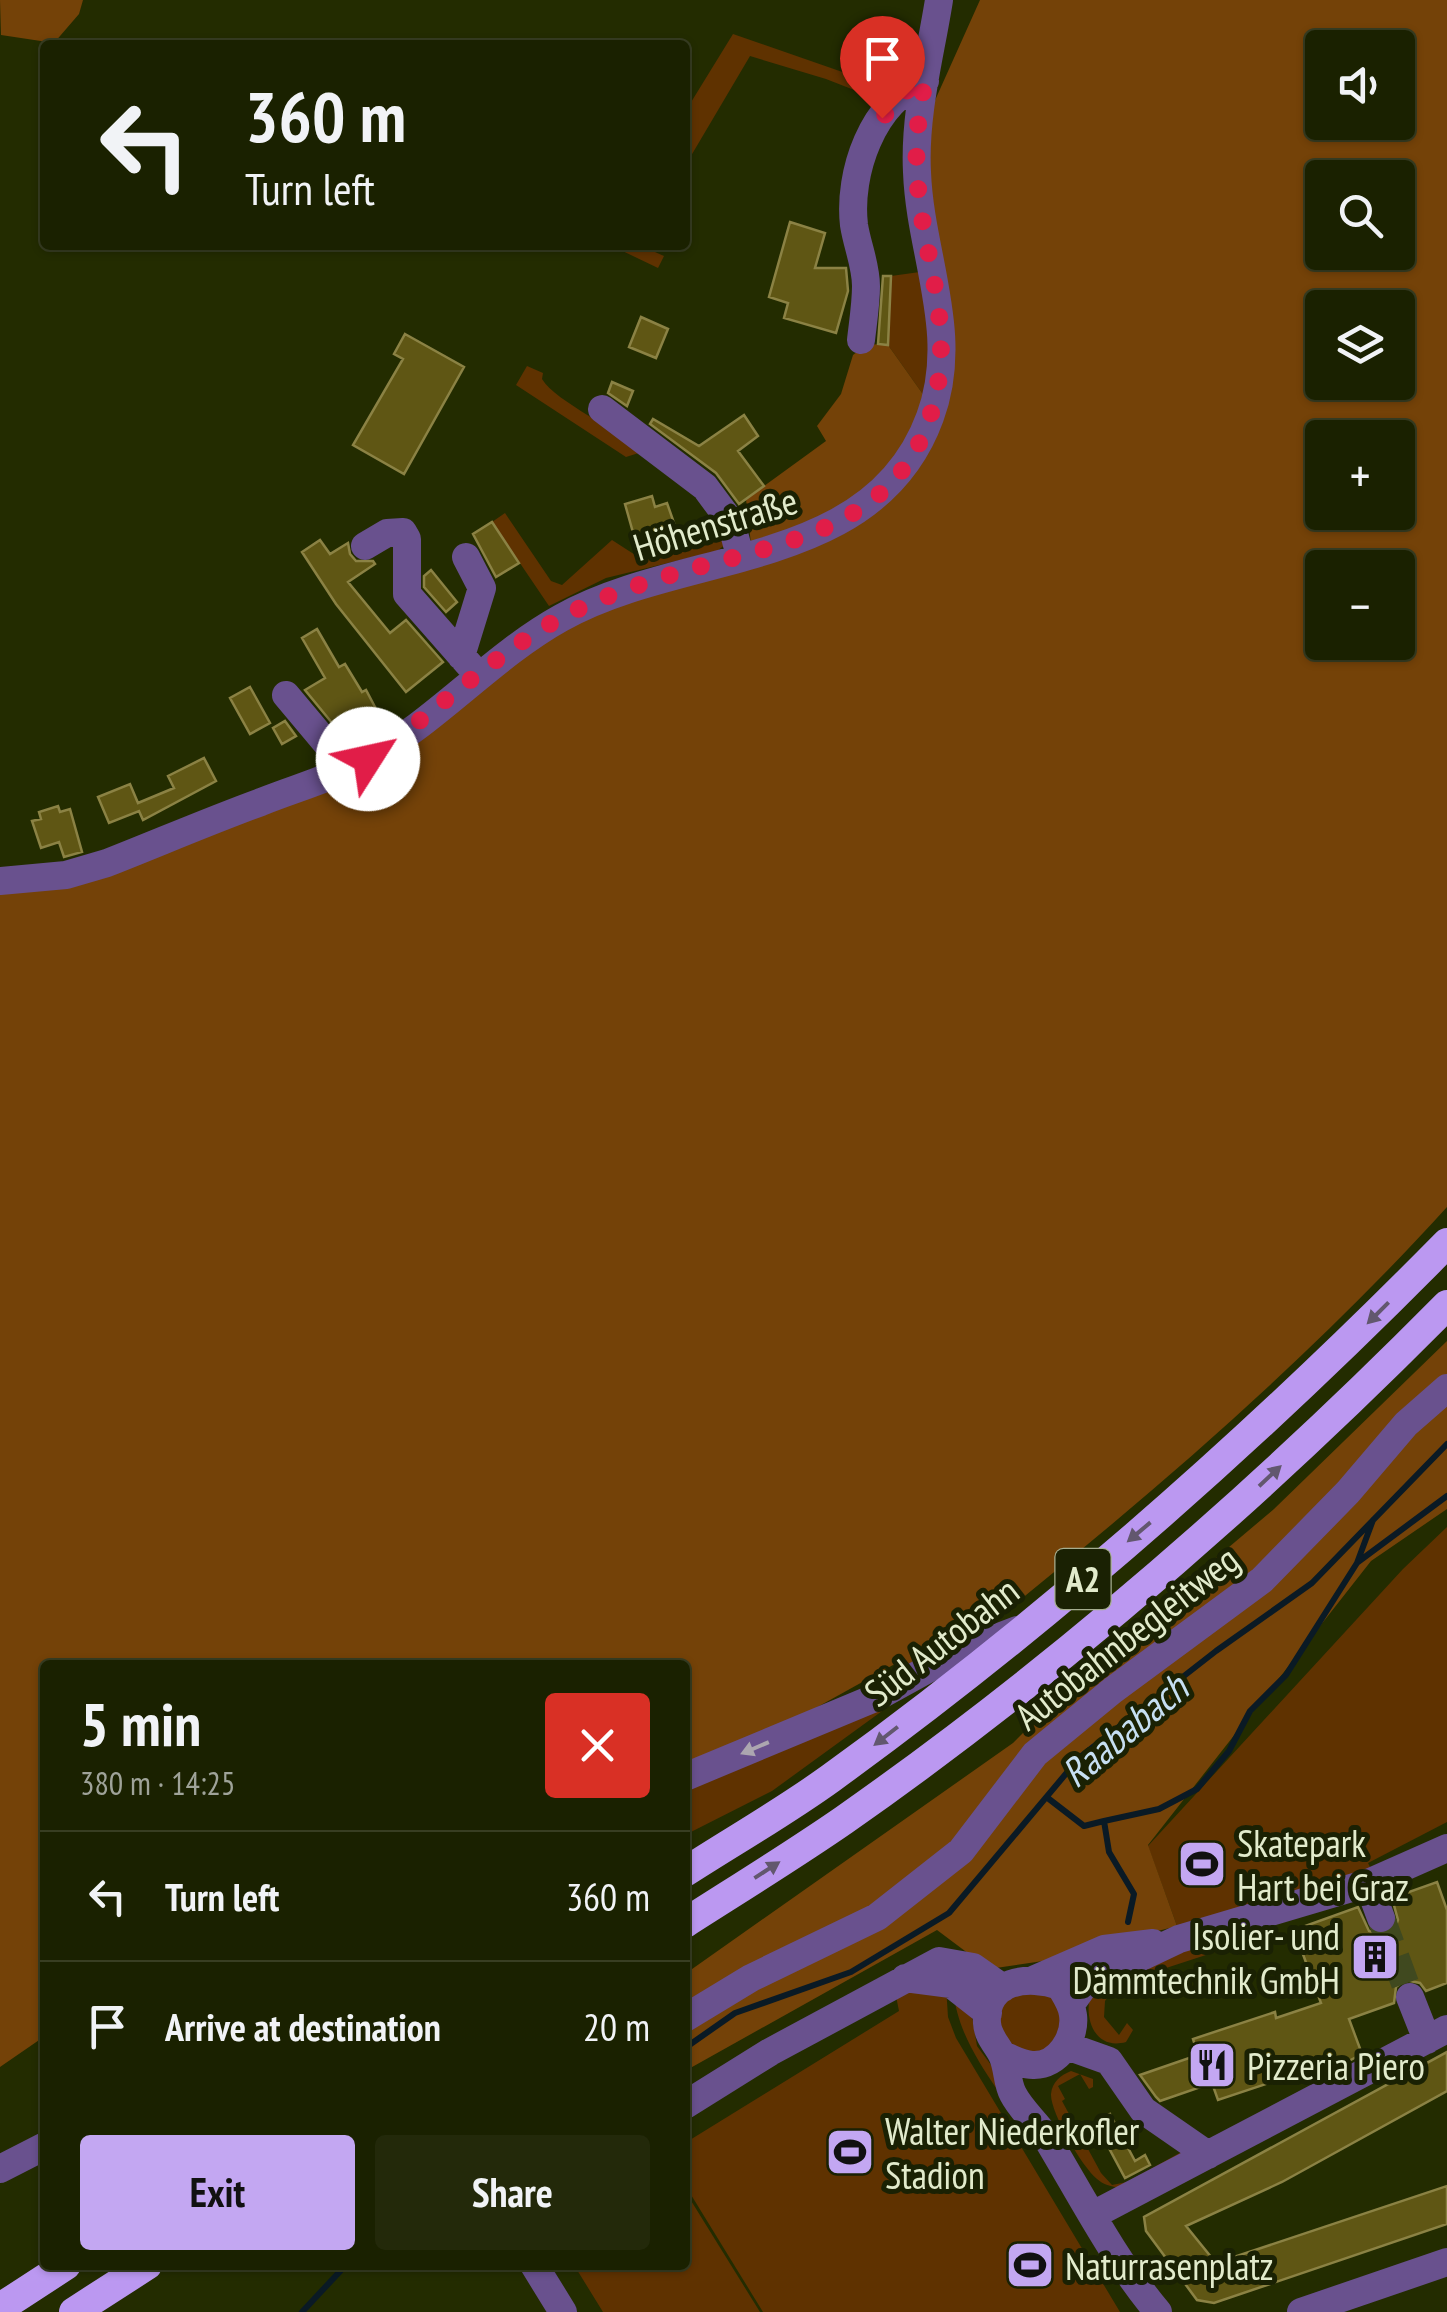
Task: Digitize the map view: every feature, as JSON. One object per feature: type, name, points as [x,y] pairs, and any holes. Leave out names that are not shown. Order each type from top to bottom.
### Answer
[{"type":"highway","name":"Süd Autobahn","points":[[690,1869],[830,1779],[1027,1626],[1222,1460],[1334,1357],[1447,1244]]},
{"type":"highway","name":"A2","points":[[690,1920],[844,1820],[1054,1661],[1221,1522],[1363,1390],[1447,1305]]},
{"type":"highway","points":[[0,2308],[58,2270]]},
{"type":"highway","points":[[74,2312],[139,2270]]},
{"type":"street","name":"Höhenstraße","points":[[0,881],[66,874],[106,863],[348,769],[398,739],[470,666],[590,603],[659,578],[805,538],[869,504],[910,458],[932,415],[940,372],[943,332],[917,172],[919,112],[940,0]]},
{"type":"street","points":[[861,340],[866,284],[854,218],[857,172],[862,154],[882,118],[911,86],[925,81]]},
{"type":"street","points":[[602,409],[705,487],[725,510],[740,556]]},
{"type":"street","points":[[365,546],[386,533],[403,532],[407,594],[470,666]]},
{"type":"street","points":[[466,557],[482,588],[470,666]]},
{"type":"street","points":[[286,695],[348,769]]},
{"type":"street","name":"Autobahnbegleitweg","points":[[690,2015],[751,1978],[877,1917],[960,1851],[1035,1754],[1262,1580],[1348,1492],[1406,1424],[1447,1388]]},
{"type":"street","points":[[690,1775],[877,1697],[957,1653],[1027,1626]]},
{"type":"street","points":[[1070,2004],[1086,1983],[1179,1939],[1368,1883],[1447,1848]]},
{"type":"street","points":[[1368,1883],[1381,1918]]},
{"type":"street","points":[[1036,1979],[1104,1949],[1179,1939]]},
{"type":"street","points":[[690,2102],[770,2052],[939,1961],[973,1967],[1002,1988]]},
{"type":"street","points":[[904,1978],[951,1984],[988,2013]]},
{"type":"street","points":[[1002,2056],[1031,2066],[1058,2056],[1067,2046],[1074,2019],[1060,1986],[1036,1979],[1019,1980],[1002,1988],[988,2013],[992,2043],[1002,2056],[1011,2092],[1040,2128],[1158,2312]]},
{"type":"street","points":[[1094,2215],[1437,2034],[1410,1997]]},
{"type":"street","points":[[1067,2046],[1109,2061],[1143,2110],[1208,2155]]},
{"type":"street","points":[[1040,2128],[1037,2095],[1042,2064]]},
{"type":"street","points":[[0,2169],[40,2149]]},
{"type":"street","points":[[1301,2312],[1447,2262]]},
{"type":"street","points":[[537,2270],[564,2312]]},
{"type":"shaded area","points":[[0,0],[83,0],[79,14],[57,40],[1,35]]},
{"type":"shaded area","points":[[980,0],[1447,0],[1447,1207],[1261,1394],[1061,1566],[924,1677],[902,1660],[785,1725],[690,1762],[690,1660],[40,1660],[40,2039],[0,2067],[0,886],[304,800],[558,621],[792,552],[931,441],[925,167],[932,107]]},
{"type":"shaded area","points":[[733,34],[897,91],[914,60],[907,85],[890,104],[750,56],[690,158],[690,104]]},
{"type":"shaded area","points":[[620,250],[650,250],[664,256],[658,268]]},
{"type":"shaded area","points":[[927,271],[932,288],[927,400],[888,345],[891,276]]},
{"type":"shaded area","points":[[867,344],[888,345],[927,400],[901,455],[837,512],[751,544],[746,499],[826,441],[817,426],[841,394],[853,355]]},
{"type":"shaded area","points":[[527,366],[543,373],[542,379],[560,397],[645,451],[626,457],[516,385]]},
{"type":"shaded area","points":[[505,513],[551,581],[562,585],[612,540],[643,560],[721,515],[726,544],[717,551],[606,578],[549,606],[492,522]]},
{"type":"shaded area","points":[[1447,1341],[1447,1509],[1371,1561],[1148,1845],[1177,1926],[1043,1961],[989,1969],[937,1930],[690,2068],[690,1970],[1013,1743],[1099,1657],[1274,1509]]},
{"type":"shaded area","points":[[1447,1527],[1447,1822],[1368,1863],[1371,1869],[1177,1926],[1148,1846],[1403,1569]]},
{"type":"shaded area","points":[[900,1698],[772,1791],[690,1832],[690,1783]]},
{"type":"shaded area","points":[[1260,1929],[1252,1940],[1117,1984],[1105,2001],[1104,2017],[1119,2035],[1127,2023],[1133,2030],[1126,2042],[1106,2041],[1093,2029],[1089,2010],[1092,1990],[1149,1959]]},
{"type":"shaded area","name":"Walter Niederkofler Stadion","points":[[946,1986],[948,2017],[956,2038],[1120,2312],[763,2312],[690,2193],[690,2140],[899,2011],[896,1996],[911,1988]]},
{"type":"shaded area","points":[[1017,1988],[1060,1999],[1065,2033],[1038,2055],[1007,2046],[997,2014]]},
{"type":"shaded area","points":[[953,1989],[971,2010],[977,2046],[994,2069],[998,2091],[963,2030]]},
{"type":"shaded area","points":[[1071,2071],[1080,2074],[1058,2086],[1065,2099],[1062,2101],[1101,2173],[1112,2185],[1127,2182],[1189,2151],[1119,2188],[1100,2181],[1076,2152],[1052,2102],[1055,2083]]},
{"type":"shaded area","points":[[1080,2074],[1093,2079],[1093,2087],[1089,2089]]},
{"type":"shaded area","points":[[690,2199],[760,2312],[603,2312],[577,2270],[690,2270]]},
{"type":"building","points":[[790,222],[825,233],[815,268],[846,268],[848,291],[836,333],[784,318],[788,303],[769,297]]},
{"type":"building","points":[[883,276],[891,276],[888,345],[878,344]]},
{"type":"building","points":[[641,317],[668,329],[656,358],[629,347]]},
{"type":"building","points":[[405,334],[464,367],[404,474],[353,445],[403,359],[394,354]]},
{"type":"building","points":[[612,382],[633,391],[627,406],[608,393]]},
{"type":"building","points":[[744,415],[758,436],[738,451],[764,486],[739,504],[716,473],[650,424],[653,419],[699,446]]},
{"type":"building","points":[[652,496],[655,507],[667,503],[674,523],[634,536],[625,504]]},
{"type":"building","points":[[492,522],[519,563],[496,577],[473,534]]},
{"type":"building","points":[[320,540],[330,554],[348,543],[356,561],[373,561],[375,564],[348,582],[390,633],[406,620],[443,662],[406,692],[336,604],[302,552]]},
{"type":"building","points":[[431,570],[457,602],[446,612],[424,587],[424,576]]},
{"type":"building","points":[[317,629],[339,667],[345,664],[375,707],[337,729],[305,690],[325,678],[302,638]]},
{"type":"building","points":[[250,687],[270,723],[250,734],[230,698]]},
{"type":"building","points":[[285,721],[296,736],[282,744],[273,728]]},
{"type":"building","points":[[204,758],[216,781],[143,820],[139,811],[109,823],[98,797],[130,784],[138,803],[174,788],[168,776]]},
{"type":"building","points":[[58,806],[60,812],[70,809],[82,852],[64,857],[59,842],[41,848],[32,821],[41,819],[39,812]]},
{"type":"building","points":[[1437,1882],[1447,1910],[1447,1983],[1426,1991],[1420,1983],[1405,1980],[1396,1987],[1394,2003],[1349,2019],[1362,2054],[1326,2073],[1299,2081],[1296,2074],[1218,2100],[1212,2083],[1160,2101],[1140,2075],[1198,2055],[1193,2039],[1275,2012],[1276,2018],[1321,2003],[1294,1930],[1358,1907],[1369,1931],[1386,1935],[1398,1920],[1392,1898]]},
{"type":"building","points":[[1447,2052],[1447,2091],[1282,2182],[1186,2226],[1216,2263],[1447,2186],[1447,2224],[1214,2303],[1197,2300],[1146,2231],[1144,2217]]},
{"type":"building","points":[[1110,2114],[1135,2161],[1145,2155],[1150,2165],[1125,2178],[1095,2122]]},
{"type":"waterway","name":"Raababach","points":[[690,2044],[735,2013],[851,1972],[949,1913],[1080,1757],[1216,1651],[1312,1583],[1447,1444]]},
{"type":"waterway","points":[[1358,1562],[1447,1496]]},
{"type":"waterway","points":[[1104,1821],[1159,1809],[1197,1789],[1229,1751],[1250,1711],[1286,1675],[1357,1563],[1373,1520]]},
{"type":"waterway","points":[[1049,1799],[1084,1826],[1104,1821],[1109,1852],[1134,1894],[1128,1922]]},
{"type":"waterway","name":"Raababach","points":[[302,2312],[341,2270]]},
{"type":"tunnel","points":[[1381,1918],[1410,1997]]},
{"type":"place","name":"Skatepark Hart bei Graz","points":[[1202,1864]]},
{"type":"place","name":"Isolier- und Dämmtechnik GmbH","points":[[1375,1957]]},
{"type":"place","name":"Pizzeria Piero","points":[[1212,2065]]},
{"type":"place","name":"Walter Niederkofler Stadion","points":[[850,2152]]},
{"type":"place","name":"Naturrasenplatz","points":[[1030,2265]]},
{"type":"route","points":[[368,759],[560,618],[623,590],[805,538],[869,504],[910,458],[932,415],[943,332],[917,172],[919,112],[925,81],[911,86],[882,118]]}]
